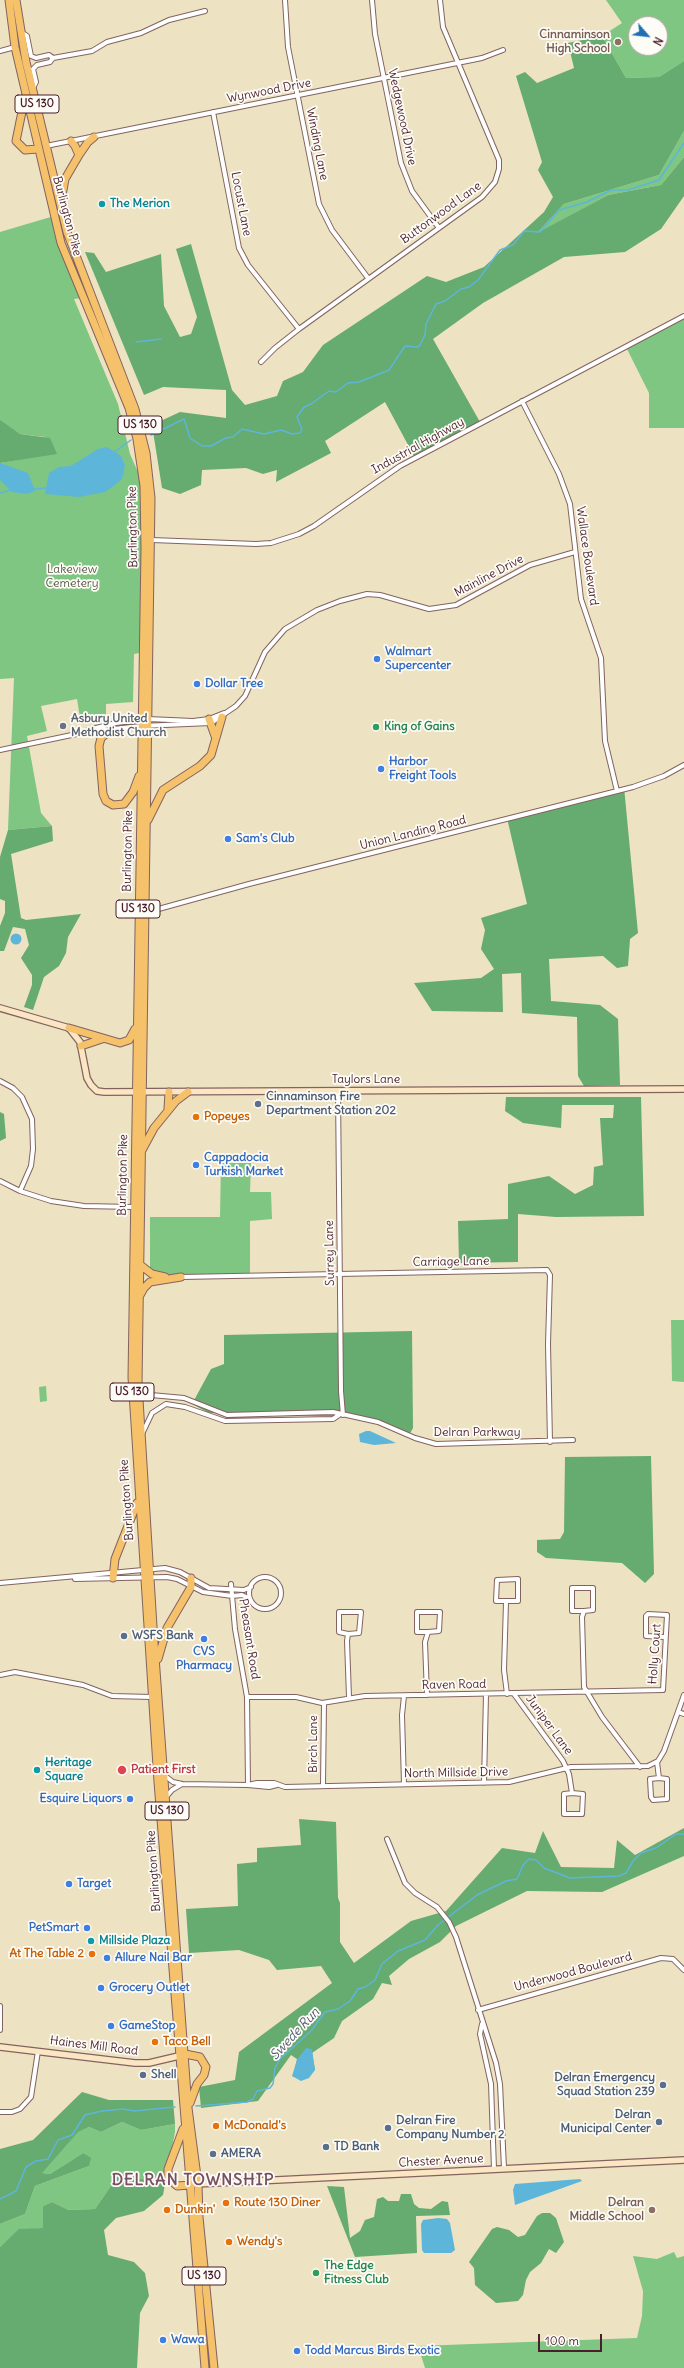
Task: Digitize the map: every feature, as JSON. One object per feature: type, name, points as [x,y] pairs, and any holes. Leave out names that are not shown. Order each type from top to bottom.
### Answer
[{"type":"highway","name":"Burlington Pike","points":[[9,0],[15,47],[38,149],[66,257],[129,408],[137,439],[144,486],[146,518],[144,723],[146,825],[133,1206],[132,1377],[138,1499],[156,1665],[166,1797],[182,2055],[184,2123],[205,2368]]},
{"type":"highway","name":"Burlington Pike","points":[[16,0],[20,31],[32,89],[61,205],[74,252],[140,423],[146,453],[151,498],[152,540],[141,768],[136,1027],[140,1154],[138,1383],[152,1697],[182,2055],[198,2184],[200,2232],[214,2368]]},
{"type":"highway","points":[[26,95],[16,142],[25,150],[38,149]]},
{"type":"highway","points":[[61,205],[65,180],[79,155],[88,142],[94,137]]},
{"type":"highway","points":[[71,142],[75,146],[79,155]]},
{"type":"highway","points":[[146,825],[155,802],[163,790],[206,762],[211,755],[224,715]]},
{"type":"highway","points":[[210,721],[215,740]]},
{"type":"highway","points":[[109,731],[101,738],[100,746],[103,794],[106,801],[113,805],[119,805],[130,799],[141,768]]},
{"type":"highway","points":[[69,1028],[105,1039],[124,1042],[129,1040],[136,1027]]},
{"type":"highway","points":[[81,1046],[96,1040],[105,1039]]},
{"type":"highway","points":[[168,1111],[170,1103],[169,1092]]},
{"type":"highway","points":[[140,1154],[150,1134],[176,1101],[188,1092]]},
{"type":"highway","points":[[139,1264],[145,1270],[154,1275],[181,1277]]},
{"type":"highway","points":[[138,1302],[142,1291],[150,1282],[181,1277]]},
{"type":"highway","points":[[112,1575],[115,1559],[132,1519],[138,1499]]},
{"type":"highway","points":[[156,1665],[167,1628],[191,1587],[191,1578]]},
{"type":"highway","points":[[182,2055],[200,2057],[206,2067],[188,2108]]},
{"type":"highway","points":[[184,2123],[178,2147],[168,2169],[168,2178],[177,2186],[190,2185]]},
{"type":"street","name":"Winding Lane","points":[[284,0],[288,47],[319,204],[332,230],[368,278]]},
{"type":"street","name":"Wedgewood Drive","points":[[372,0],[383,78],[406,178],[412,191],[439,228]]},
{"type":"street","name":"Buttonwood Lane","points":[[261,362],[275,348],[299,329],[490,190],[499,169],[496,151],[443,27],[440,0]]},
{"type":"street","points":[[20,31],[27,36],[31,56],[36,58],[49,56],[53,58],[92,52],[107,42],[141,33],[169,20],[205,11]]},
{"type":"street","points":[[0,50],[15,47]]},
{"type":"street","name":"Wynwood Drive","points":[[38,149],[46,146],[482,58],[503,50]]},
{"type":"street","points":[[32,89],[36,82],[33,69],[37,64],[50,62],[53,58]]},
{"type":"street","name":"Locust Lane","points":[[213,112],[239,248],[248,265],[299,329]]},
{"type":"street","name":"Industrial Highway","points":[[152,540],[256,544],[271,542],[299,534],[314,526],[400,466],[684,316]]},
{"type":"street","name":"Wallace Boulevard","points":[[522,401],[567,492],[570,504],[582,605],[601,658],[605,741],[617,791]]},
{"type":"street","name":"Mainline Drive","points":[[224,715],[245,696],[265,652],[275,640],[297,620],[317,610],[340,601],[367,594],[380,595],[429,609],[456,605],[530,565],[575,552]]},
{"type":"street","points":[[78,733],[109,731],[144,723],[210,721],[224,715]]},
{"type":"street","points":[[0,750],[116,723],[210,721],[224,715]]},
{"type":"street","name":"Union Landing Road","points":[[144,913],[249,884],[617,791],[654,780],[684,764]]},
{"type":"street","points":[[0,1008],[69,1028],[81,1046]]},
{"type":"street","name":"Taylors Lane","points":[[81,1046],[87,1078],[97,1091],[188,1092],[684,1089]]},
{"type":"street","points":[[0,1080],[13,1088],[22,1097],[32,1120],[33,1149],[30,1166],[20,1191]]},
{"type":"street","name":"Surrey Lane","points":[[338,1091],[341,1415]]},
{"type":"street","points":[[0,1181],[20,1191],[52,1201],[84,1206],[133,1206]]},
{"type":"street","name":"Carriage Lane","points":[[181,1277],[549,1270],[550,1442]]},
{"type":"street","name":"Delran Parkway","points":[[138,1383],[151,1395],[184,1398],[227,1415],[333,1412],[378,1422],[419,1440],[436,1444],[550,1442],[573,1440]]},
{"type":"street","name":"Delran Parkway","points":[[141,1442],[149,1417],[156,1409],[166,1404],[185,1407],[225,1421],[333,1419],[341,1415]]},
{"type":"street","points":[[0,1583],[173,1570],[206,1587],[232,1590],[246,1590],[260,1578],[271,1578],[279,1584],[282,1594],[278,1602],[267,1608],[257,1606],[250,1599],[242,1595],[232,1596],[206,1593],[172,1577],[147,1572],[112,1575]]},
{"type":"street","points":[[518,1579],[518,1601],[506,1602],[496,1601],[497,1580],[518,1579]]},
{"type":"street","name":"Pheasant Road","points":[[231,1584],[235,1628],[247,1697],[248,1785]]},
{"type":"street","points":[[250,1599],[251,1587]]},
{"type":"street","points":[[572,1588],[593,1588],[593,1610],[584,1611],[572,1611],[572,1588]]},
{"type":"street","points":[[506,1602],[504,1670],[508,1694]]},
{"type":"street","points":[[584,1611],[582,1621],[584,1684],[586,1693],[640,1767]]},
{"type":"street","points":[[339,1612],[361,1612],[359,1632],[348,1634],[339,1632],[339,1612]]},
{"type":"street","points":[[417,1612],[440,1612],[439,1631],[428,1632],[417,1632],[417,1612]]},
{"type":"street","name":"Holly Court","points":[[586,1693],[663,1690],[666,1637],[667,1615],[648,1614],[645,1620],[646,1636],[666,1637]]},
{"type":"street","points":[[427,1695],[425,1642],[428,1632]]},
{"type":"street","points":[[348,1634],[346,1645],[349,1697]]},
{"type":"street","points":[[0,1675],[15,1672],[83,1685],[112,1696],[152,1697]]},
{"type":"street","name":"Raven Road","points":[[324,1703],[349,1697],[586,1693]]},
{"type":"street","points":[[484,1783],[486,1694]]},
{"type":"street","name":"Juniper Lane","points":[[514,1694],[566,1768]]},
{"type":"street","points":[[659,1778],[656,1762],[664,1751],[684,1695]]},
{"type":"street","points":[[404,1696],[402,1715],[404,1784]]},
{"type":"street","name":"Pheasant Road","points":[[247,1697],[293,1697],[324,1703]]},
{"type":"street","name":"Birch Lane","points":[[323,1785],[324,1703]]},
{"type":"street","points":[[678,1712],[684,1714]]},
{"type":"street","name":"North Millside Drive","points":[[164,1775],[173,1782],[182,1784],[248,1785],[269,1788],[277,1785],[484,1783],[513,1782],[566,1768],[640,1767],[656,1762]]},
{"type":"street","points":[[566,1768],[572,1793]]},
{"type":"street","points":[[659,1778],[667,1779],[666,1799],[653,1800],[651,1797],[650,1779],[659,1778]]},
{"type":"street","points":[[166,1797],[169,1792],[182,1784]]},
{"type":"street","points":[[572,1793],[583,1794],[582,1814],[564,1814],[564,1794],[572,1793]]},
{"type":"street","points":[[387,1839],[405,1883],[415,1893],[437,1908],[449,1922],[456,1937],[482,2024],[496,2063],[500,2084],[504,2168]]},
{"type":"street","name":"Underwood Boulevard","points":[[478,2010],[662,1958],[673,1959],[684,1970]]},
{"type":"street","points":[[0,2006],[0,2030]]},
{"type":"street","points":[[482,2024],[480,2034],[491,2084],[494,2169]]},
{"type":"street","name":"Haines Mill Road","points":[[0,2047],[135,2063],[149,2063],[182,2055]]},
{"type":"street","points":[[0,2112],[12,2112],[20,2109],[31,2097],[38,2051]]},
{"type":"street","name":"Chester Avenue","points":[[190,2185],[684,2160]]},
{"type":"green space","name":"Cinnaminson High School","points":[[606,0],[684,0],[684,61],[659,77],[626,78],[602,36],[622,23]]},
{"type":"green space","points":[[602,36],[626,78],[659,77],[684,61],[684,131],[659,175],[564,204],[537,233],[608,195],[661,185],[684,157],[684,196],[661,229],[625,252],[564,257],[483,303],[433,339],[480,422],[414,456],[385,402],[325,441],[331,453],[276,482],[277,470],[263,474],[246,468],[202,470],[201,485],[180,494],[162,488],[152,425],[180,412],[226,418],[226,390],[163,387],[144,395],[85,252],[94,253],[106,272],[161,254],[164,306],[180,337],[191,334],[197,317],[176,249],[191,244],[232,390],[245,405],[277,396],[283,381],[303,372],[323,345],[427,276],[446,282],[484,267],[544,212],[553,197],[538,170],[542,162],[516,76],[525,72],[537,83],[574,68],[568,43]]},
{"type":"green space","points":[[684,131],[684,157],[661,185],[608,195],[536,234],[564,204],[659,175]]},
{"type":"green space","name":"Lakeview Cemetery","points":[[54,216],[83,298],[74,299],[118,404],[130,454],[144,486],[144,652],[134,654],[133,702],[106,704],[106,720],[81,724],[77,699],[41,706],[47,731],[27,736],[41,813],[52,826],[8,830],[14,678],[0,679],[0,463],[51,454],[45,437],[20,434],[0,422],[0,232]]},
{"type":"green space","points":[[684,314],[684,428],[649,428],[649,393],[625,345]]},
{"type":"green space","points":[[0,420],[20,434],[50,438],[57,454],[0,463]]},
{"type":"green space","points":[[624,787],[638,933],[630,939],[628,966],[617,968],[603,956],[549,959],[551,1001],[600,1005],[618,1019],[620,1085],[584,1086],[578,1076],[577,1017],[522,1013],[521,973],[502,974],[503,1012],[432,1011],[414,983],[481,978],[494,969],[481,949],[485,930],[481,918],[527,904],[507,818]]},
{"type":"green space","points":[[52,826],[53,841],[11,854],[21,918],[26,920],[81,914],[68,937],[66,953],[59,966],[44,977],[33,1010],[24,1007],[32,985],[32,975],[21,958],[29,945],[25,929],[13,927],[4,951],[0,951],[0,926],[5,913],[5,901],[0,899],[0,857],[8,830]]},
{"type":"green space","points":[[506,1097],[641,1097],[644,1216],[556,1217],[518,1214],[518,1262],[459,1263],[458,1221],[508,1219],[508,1184],[549,1176],[575,1194],[593,1185],[594,1167],[603,1165],[600,1118],[613,1118],[614,1105],[562,1105],[561,1128],[523,1123],[505,1111]]},
{"type":"green space","points":[[0,1112],[4,1114],[6,1138],[0,1141]]},
{"type":"green space","points":[[221,1163],[251,1163],[250,1192],[271,1192],[272,1219],[250,1221],[250,1277],[150,1278],[150,1217],[220,1217]]},
{"type":"green space","points":[[671,1320],[684,1320],[684,1382],[672,1381]]},
{"type":"green space","points":[[412,1331],[413,1428],[408,1437],[359,1417],[209,1413],[192,1404],[211,1369],[224,1364],[224,1335]]},
{"type":"green space","points":[[46,1386],[47,1401],[40,1402],[39,1387]]},
{"type":"green space","points":[[651,1456],[654,1574],[645,1583],[622,1563],[546,1558],[537,1552],[537,1540],[560,1539],[564,1532],[565,1457]]},
{"type":"green space","points":[[299,1819],[336,1822],[338,1898],[340,1903],[340,1942],[354,1963],[411,1921],[446,1911],[502,1848],[535,1853],[543,1831],[561,1867],[614,1868],[617,1840],[635,1855],[684,1828],[684,1856],[602,1892],[527,1891],[456,1926],[440,1942],[409,1959],[389,1976],[392,1985],[382,1983],[373,1999],[342,2021],[334,2038],[312,2053],[315,2070],[293,2077],[297,2059],[291,2055],[258,2101],[201,2108],[199,2087],[235,2080],[239,2052],[332,1983],[321,1966],[277,1970],[269,1960],[239,1950],[189,1953],[186,1909],[238,1906],[237,1864],[257,1862],[257,1848],[301,1845]]},
{"type":"green space","points":[[82,2092],[109,2100],[173,2100],[175,2124],[141,2130],[122,2122],[101,2132],[89,2127],[78,2132],[42,2173],[50,2174],[83,2153],[91,2158],[89,2166],[35,2186],[25,2214],[0,2224],[0,2149],[33,2140]]},
{"type":"green space","points":[[122,2122],[141,2130],[175,2124],[175,2132],[165,2184],[119,2174],[95,2209],[67,2210],[52,2202],[43,2206],[43,2228],[19,2230],[0,2247],[0,2224],[25,2214],[35,2186],[89,2166],[83,2153],[50,2174],[41,2173],[77,2132],[89,2127],[101,2132]]},
{"type":"green space","points":[[119,2174],[165,2184],[163,2195],[144,2211],[116,2218],[104,2230],[108,2255],[134,2262],[145,2273],[149,2296],[140,2313],[137,2368],[0,2368],[0,2247],[19,2229],[43,2228],[43,2206],[52,2202],[68,2210],[95,2209]]},
{"type":"green space","points":[[327,2186],[344,2187],[350,2238],[360,2231],[365,2220],[374,2217],[377,2199],[383,2197],[388,2201],[399,2201],[401,2194],[411,2194],[414,2204],[419,2208],[431,2209],[442,2201],[448,2202],[450,2215],[416,2216],[417,2253],[355,2257]]},
{"type":"green space","points":[[542,2213],[550,2213],[556,2218],[564,2242],[556,2253],[549,2249],[541,2263],[530,2272],[526,2280],[523,2295],[518,2301],[496,2303],[475,2285],[474,2268],[469,2262],[492,2229],[497,2227],[509,2230],[518,2237],[525,2235],[537,2216]]},
{"type":"green space","points":[[674,2252],[677,2258],[684,2256],[684,2368],[425,2368],[418,2346],[637,2338],[642,2316],[643,2291],[633,2256],[657,2259]]},
{"type":"water","points":[[107,447],[121,456],[125,465],[122,479],[115,485],[105,492],[79,497],[45,494],[49,473],[59,467],[71,466],[98,449]]},
{"type":"water","points":[[0,463],[28,473],[35,491],[27,494],[12,492],[0,480]]},
{"type":"water","points":[[16,933],[20,935],[22,939],[20,943],[16,945],[12,943],[10,939],[12,935]]},
{"type":"water","points":[[370,1431],[396,1443],[374,1445],[360,1442],[359,1434]]},
{"type":"water","points":[[306,2048],[312,2049],[315,2070],[309,2078],[301,2081],[292,2076],[297,2060]]},
{"type":"water","points":[[580,2179],[582,2181],[515,2205],[513,2190],[515,2184]]},
{"type":"water","points":[[438,2218],[447,2219],[450,2223],[455,2250],[451,2253],[424,2253],[422,2250],[421,2224],[423,2220]]},
{"type":"waterway","points":[[151,435],[184,419],[190,438],[202,446],[211,446],[226,438],[233,437],[242,429],[264,434],[281,430],[292,434],[300,433],[302,429],[297,417],[304,407],[311,404],[329,391],[336,392],[348,383],[359,382],[389,370],[405,346],[418,347],[425,335],[426,324],[436,304],[445,301],[461,289],[469,287],[478,280],[500,250],[513,245],[524,231],[540,232],[559,210],[587,202],[611,190],[628,190],[659,180],[684,143]]},
{"type":"waterway","points":[[136,342],[161,339]]},
{"type":"waterway","points":[[113,453],[131,440]]},
{"type":"waterway","points":[[34,489],[47,488]]},
{"type":"waterway","points":[[0,493],[11,490]]},
{"type":"waterway","name":"Swede Run","points":[[196,2106],[247,2102],[253,2099],[257,2091],[270,2088],[273,2084],[275,2068],[280,2059],[311,2031],[325,2012],[338,2009],[350,2001],[358,1989],[365,1987],[375,1980],[382,1964],[398,1951],[425,1940],[438,1925],[477,1895],[506,1881],[517,1879],[523,1865],[529,1859],[536,1860],[544,1868],[570,1878],[619,1876],[626,1873],[633,1861],[641,1853],[656,1848],[676,1834],[684,1834]]},
{"type":"waterway","name":"Swede Run","points":[[0,2199],[16,2191],[26,2167],[36,2161],[48,2159],[58,2140],[72,2135],[85,2115],[102,2111],[123,2109],[134,2111],[175,2107]]},
{"type":"place","name":"Cinnaminson High School","points":[[618,42]]},
{"type":"place","name":"The Merion","points":[[102,204]]},
{"type":"place","name":"Walmart Supercenter","points":[[377,659]]},
{"type":"place","name":"Dollar Tree","points":[[197,684]]},
{"type":"place","name":"Asbury United Methodist Church","points":[[63,726]]},
{"type":"place","name":"King of Gains","points":[[376,727]]},
{"type":"place","name":"Harbor Freight Tools","points":[[381,769]]},
{"type":"place","name":"Sam's Club","points":[[228,839]]},
{"type":"place","name":"Cinnaminson Fire Department Station 202","points":[[258,1104]]},
{"type":"place","name":"Popeyes","points":[[196,1117]]},
{"type":"place","name":"Cappadocia Turkish Market","points":[[196,1165]]},
{"type":"place","name":"WSFS Bank","points":[[124,1636]]},
{"type":"place","name":"CVS Pharmacy","points":[[204,1639]]},
{"type":"place","name":"Heritage Square","points":[[37,1770]]},
{"type":"place","name":"Patient First","points":[[122,1770]]},
{"type":"place","name":"Esquire Liquors","points":[[130,1799]]},
{"type":"place","name":"Target","points":[[69,1884]]},
{"type":"place","name":"PetSmart","points":[[87,1928]]},
{"type":"place","name":"Millside Plaza","points":[[91,1941]]},
{"type":"place","name":"At The Table 2","points":[[92,1954]]},
{"type":"place","name":"Allure Nail Bar","points":[[107,1958]]},
{"type":"place","name":"Grocery Outlet","points":[[101,1988]]},
{"type":"place","name":"GameStop","points":[[111,2026]]},
{"type":"place","name":"Taco Bell","points":[[155,2042]]},
{"type":"place","name":"Shell","points":[[143,2075]]},
{"type":"place","name":"Delran Emergency Squad Station 239","points":[[663,2085]]},
{"type":"place","name":"Delran Municipal Center","points":[[659,2122]]},
{"type":"place","name":"McDonald's","points":[[216,2126]]},
{"type":"place","name":"Delran Fire Company Number 2","points":[[388,2128]]},
{"type":"place","name":"TD Bank","points":[[326,2147]]},
{"type":"place","name":"AMERA","points":[[213,2154]]},
{"type":"place","name":"Route 130 Diner","points":[[226,2203]]},
{"type":"place","name":"Dunkin'","points":[[167,2210]]},
{"type":"place","name":"Delran Middle School","points":[[652,2210]]},
{"type":"place","name":"Wendy's","points":[[229,2242]]},
{"type":"place","name":"The Edge Fitness Club","points":[[316,2273]]},
{"type":"place","name":"Wawa","points":[[163,2340]]},
{"type":"place","name":"Todd Marcus Birds Exotic","points":[[297,2351]]},
{"type":"district","name":"DELRAN TOWNSHIP","points":[[193,2180]]}]
